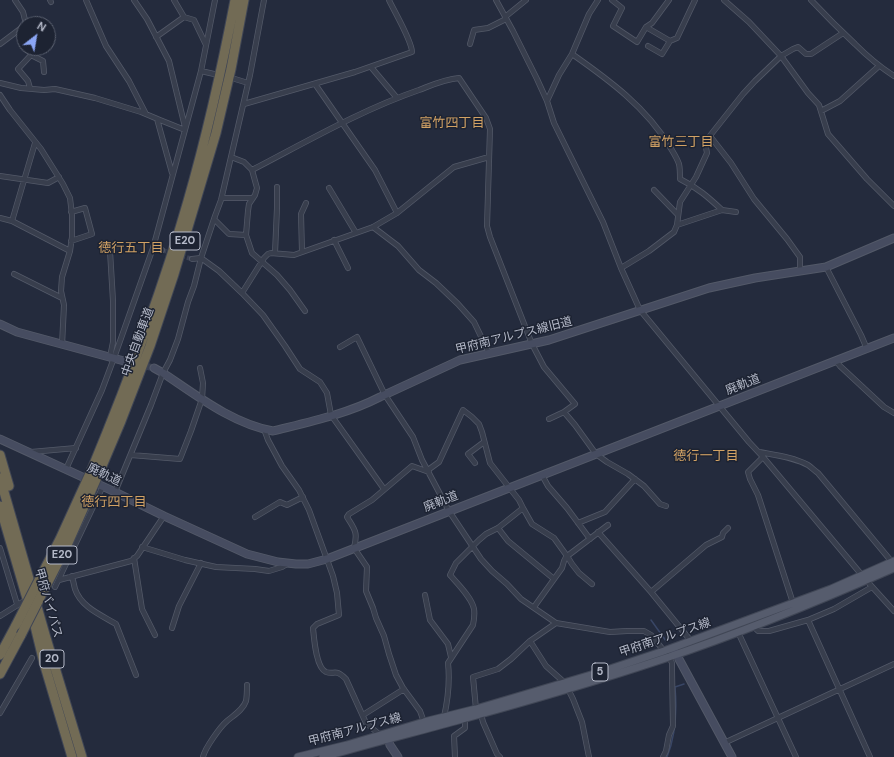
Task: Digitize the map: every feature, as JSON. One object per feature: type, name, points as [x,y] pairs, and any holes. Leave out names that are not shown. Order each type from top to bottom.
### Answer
[{"type":"highway","name":"中央自動車道","points":[[0,674],[68,543],[96,471],[113,418],[142,344],[184,216],[218,81],[235,0]]},
{"type":"highway","name":"中央自動車道","points":[[0,655],[121,421],[150,346],[177,267],[216,133],[231,69],[244,0]]},
{"type":"highway","points":[[0,455],[46,619],[46,638]]},
{"type":"highway","name":"甲府バイパス","points":[[0,478],[44,663],[72,757]]},
{"type":"highway","name":"甲府バイパス","points":[[0,506],[46,638],[82,757]]},
{"type":"highway","points":[[0,528],[21,603],[35,626]]},
{"type":"main road","name":"甲府南アルプス線","points":[[323,757],[334,756],[424,722],[478,711],[566,686],[738,632],[893,564]]},
{"type":"main road","name":"甲府南アルプス線","points":[[675,651],[691,641],[864,578]]},
{"type":"main road","points":[[44,663],[49,694],[68,757]]},
{"type":"main road","name":"甲府南アルプス線","points":[[298,757],[465,718],[478,711]]},
{"type":"street","points":[[15,0],[23,16]]},
{"type":"street","points":[[86,0],[106,46],[129,81],[146,114]]},
{"type":"street","points":[[134,0],[147,19],[169,61],[185,128]]},
{"type":"street","points":[[174,0],[184,17],[194,20],[206,45]]},
{"type":"street","points":[[66,469],[102,390],[112,357],[153,248],[201,71],[215,0]]},
{"type":"street","points":[[115,492],[151,405],[162,373],[170,360],[178,339],[201,258],[222,198],[244,104],[264,0]]},
{"type":"street","points":[[244,104],[315,84],[412,52],[409,41],[389,0]]},
{"type":"street","points":[[496,0],[528,60],[554,123],[602,222],[640,310],[749,442],[864,578],[894,611]]},
{"type":"street","points":[[470,44],[474,30],[488,28],[506,18],[526,0]]},
{"type":"street","points":[[546,101],[559,75],[572,54],[589,14],[598,0]]},
{"type":"street","points":[[612,0],[622,8],[613,26],[637,42],[646,27],[652,23],[669,0]]},
{"type":"street","points":[[648,46],[662,54],[670,41],[676,38],[695,0]]},
{"type":"street","points":[[724,0],[749,22],[781,56],[808,93],[819,105],[828,134],[894,206]]},
{"type":"street","points":[[811,0],[843,33],[879,66],[894,76]]},
{"type":"street","points":[[156,37],[184,17]]},
{"type":"street","points":[[646,27],[670,41]]},
{"type":"street","points":[[0,44],[16,32]]},
{"type":"street","points":[[621,268],[649,251],[674,232],[677,225],[680,202],[691,185],[707,154],[705,142],[742,94],[754,81],[781,56],[793,49],[798,47],[806,54],[811,54],[843,33]]},
{"type":"street","points":[[572,54],[641,108],[663,136],[676,159],[679,165],[680,179],[706,195],[722,210]]},
{"type":"street","points":[[29,56],[18,69],[28,81],[30,88]]},
{"type":"street","points":[[32,56],[44,61],[44,72]]},
{"type":"street","points":[[371,66],[397,98]]},
{"type":"street","points":[[821,111],[840,101],[879,66]]},
{"type":"street","points":[[201,71],[214,74]]},
{"type":"street","points":[[252,170],[397,98],[444,80],[460,78],[486,118],[490,129],[487,226],[490,237],[532,344],[544,366],[575,404],[564,412],[549,419]]},
{"type":"street","points":[[235,79],[248,83]]},
{"type":"street","points":[[0,83],[44,90],[55,89],[95,98],[185,128]]},
{"type":"street","points":[[315,84],[375,170],[397,213]]},
{"type":"street","points":[[0,95],[59,177],[70,198],[71,241],[70,251],[62,277],[61,291],[64,305],[62,344]]},
{"type":"street","points":[[157,119],[173,174]]},
{"type":"street","points":[[710,136],[731,162],[754,199],[800,257],[800,271]]},
{"type":"street","points":[[12,221],[35,143]]},
{"type":"street","points":[[231,157],[244,162],[252,170],[257,188],[249,204],[246,235],[252,253],[277,275],[306,311]]},
{"type":"street","points":[[242,293],[268,254],[294,254],[302,252],[373,227],[397,213],[454,167],[489,157]]},
{"type":"street","points":[[0,176],[48,183],[59,177]]},
{"type":"street","points":[[275,253],[277,187]]},
{"type":"street","points":[[328,188],[356,233]]},
{"type":"street","points":[[654,190],[678,215]]},
{"type":"street","points":[[222,198],[253,198]]},
{"type":"street","points":[[302,252],[300,214],[306,203]]},
{"type":"street","points":[[71,212],[85,208],[92,234],[71,241]]},
{"type":"street","points":[[677,225],[722,210],[736,212]]},
{"type":"street","points":[[0,218],[12,221],[70,251]]},
{"type":"street","points":[[214,219],[229,234],[246,235]]},
{"type":"street","points":[[373,227],[398,246],[419,270],[436,283],[458,304],[474,322],[489,353]]},
{"type":"street","name":"甲府南アルプス線旧道","points":[[154,368],[227,414],[264,429],[273,431],[347,412],[460,360],[565,336],[709,288],[755,278],[826,267],[894,238]]},
{"type":"street","points":[[334,240],[348,268]]},
{"type":"street","points":[[153,248],[162,250]]},
{"type":"street","points":[[110,251],[113,301],[112,357]]},
{"type":"street","points":[[192,259],[201,258],[219,271],[242,293],[263,315],[300,369],[320,382],[327,393],[332,415],[384,489]]},
{"type":"street","points":[[826,267],[867,349]]},
{"type":"street","points":[[14,274],[62,298]]},
{"type":"street","points":[[0,324],[17,332],[124,360]]},
{"type":"street","points":[[340,347],[357,337],[385,395],[413,437],[422,460],[449,510],[481,559],[521,599],[556,623],[610,632],[644,632],[651,635],[667,654],[672,663],[673,726],[663,757]]},
{"type":"street","name":"廃軌道","points":[[0,439],[247,554],[288,564],[308,564],[354,548],[894,338]]},
{"type":"street","points":[[836,361],[884,407],[894,414]]},
{"type":"street","points":[[131,455],[180,459],[202,399],[203,383],[200,368]]},
{"type":"street","points":[[428,471],[439,462],[463,410],[478,424],[490,463],[519,500],[532,524],[554,538],[579,573],[592,584]]},
{"type":"street","points":[[564,412],[596,454],[635,479],[644,486],[660,504],[666,506]]},
{"type":"street","points":[[264,429],[268,440],[282,466],[303,497],[333,576],[337,593],[339,615],[317,624],[313,628],[315,648],[320,665],[324,671],[328,673],[336,672],[346,679],[366,723],[385,736],[398,757]]},
{"type":"street","points":[[474,463],[468,454],[484,442]]},
{"type":"street","points":[[29,452],[76,448]]},
{"type":"street","points":[[759,452],[795,460],[818,473],[893,564]]},
{"type":"street","points":[[763,457],[748,472],[758,495],[793,603]]},
{"type":"street","points":[[424,722],[420,711],[404,689],[394,668],[384,636],[366,591],[366,567],[354,548],[356,534],[347,517],[349,514],[372,500],[412,466],[428,471]]},
{"type":"street","points":[[542,475],[548,486],[567,508],[590,539]]},
{"type":"street","points":[[578,523],[605,512],[635,479]]},
{"type":"street","points":[[56,587],[102,486]]},
{"type":"street","points":[[255,517],[280,502],[287,504],[303,497]]},
{"type":"street","points":[[444,717],[449,688],[448,663],[473,625],[474,611],[473,604],[450,575],[456,563],[472,546],[486,534],[498,528],[523,508]]},
{"type":"street","points":[[59,580],[131,561],[137,556],[164,516]]},
{"type":"street","points":[[534,607],[562,568],[567,556],[608,525]]},
{"type":"street","points":[[498,528],[508,541],[554,579]]},
{"type":"street","points":[[651,592],[706,545],[722,537],[723,533],[728,528]]},
{"type":"street","points":[[598,532],[651,592],[691,641]]},
{"type":"street","points":[[0,548],[21,603],[0,616]]},
{"type":"street","points":[[142,548],[216,567],[269,571],[288,564]]},
{"type":"street","points":[[134,558],[142,609],[155,635]]},
{"type":"street","points":[[172,628],[179,606],[201,563]]},
{"type":"street","points":[[72,576],[75,590],[79,597],[91,610],[116,624],[136,675]]},
{"type":"street","points":[[753,626],[758,631],[769,632],[808,620],[834,609],[872,587]]},
{"type":"street","points":[[425,595],[430,620],[448,644],[452,657]]},
{"type":"street","points":[[808,620],[870,757]]},
{"type":"street","points":[[500,757],[497,754],[478,711],[473,677],[498,669],[530,641],[556,623]]},
{"type":"street","points":[[738,632],[796,757]]},
{"type":"street","points":[[530,641],[546,666],[566,686],[573,699],[582,722],[589,757]]},
{"type":"street","points":[[675,651],[732,757]]},
{"type":"street","points":[[0,713],[32,658]]},
{"type":"street","points":[[724,742],[894,664]]},
{"type":"street","points":[[203,757],[209,745],[225,722],[235,715],[246,701],[246,685]]},
{"type":"street","points":[[363,715],[404,689]]},
{"type":"street","points":[[455,757],[454,736],[464,728],[465,718]]},
{"type":"waterway","points":[[651,620],[666,641]]},
{"type":"waterway","points":[[667,757],[675,723],[675,687],[684,684]]},
{"type":"tunnel","points":[[162,250],[192,259]]},
{"type":"tunnel","points":[[124,361],[154,368]]},
{"type":"district","name":"富竹四丁目","points":[[452,124]]},
{"type":"district","name":"富竹三丁目","points":[[681,143]]},
{"type":"district","name":"徳行五丁目","points":[[131,249]]},
{"type":"district","name":"徳行一丁目","points":[[706,457]]},
{"type":"district","name":"徳行四丁目","points":[[114,503]]}]
